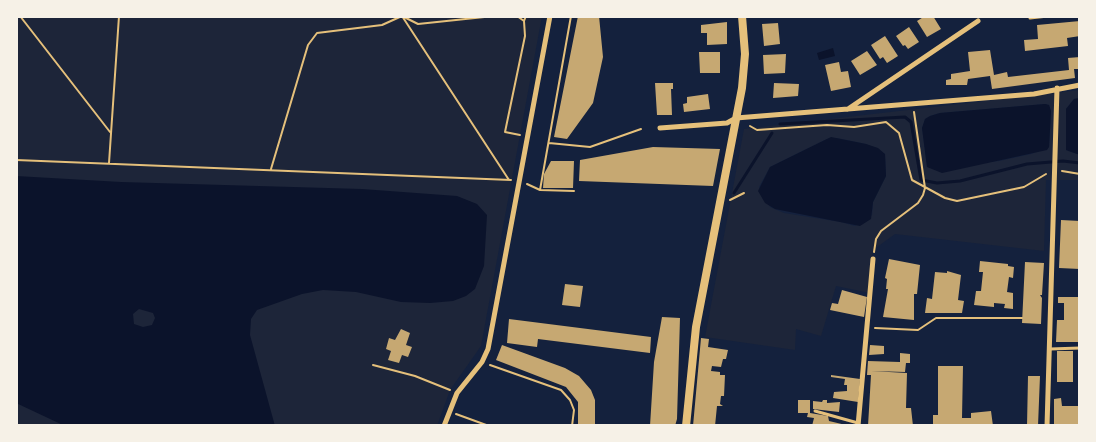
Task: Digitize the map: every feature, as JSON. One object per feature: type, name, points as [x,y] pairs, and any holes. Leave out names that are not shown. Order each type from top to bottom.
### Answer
[{"type":"street","points":[[444,426],[457,393],[482,362],[488,349],[550,16]]},
{"type":"street","points":[[686,426],[696,327],[736,118],[745,54],[742,16]]},
{"type":"street","points":[[847,109],[978,21]]},
{"type":"street","points":[[660,128],[727,124],[736,118],[1034,94],[1080,85]]},
{"type":"street","points":[[1047,426],[1057,157],[1057,88]]},
{"type":"street","points":[[858,424],[873,260]]},
{"type":"lane","points":[[1030,18],[1048,16]]},
{"type":"lane","points":[[1050,349],[1080,348]]},
{"type":"lane","points":[[815,411],[858,424]]},
{"type":"path","points":[[20,16],[110,132]]},
{"type":"path","points":[[109,164],[119,16]]},
{"type":"path","points":[[16,160],[509,180],[402,16]]},
{"type":"path","points":[[270,170],[308,45],[317,33],[382,25],[402,16],[406,16],[418,24],[494,16]]},
{"type":"path","points":[[517,16],[524,21]]},
{"type":"path","points":[[526,16],[524,21],[525,36],[505,132],[527,137]]},
{"type":"path","points":[[540,190],[571,16]]},
{"type":"path","points":[[875,244],[881,231],[920,201],[924,187],[915,112]]},
{"type":"path","points":[[748,124],[757,130],[827,125],[854,127],[886,122],[899,133],[912,180],[944,198],[957,201],[1024,187],[1056,168],[1080,174]]},
{"type":"path","points":[[549,143],[590,147],[641,129]]},
{"type":"path","points":[[519,180],[540,190],[574,191]]},
{"type":"path","points":[[720,198],[731,201],[744,193]]},
{"type":"path","points":[[867,328],[918,330],[936,318],[1022,318]]},
{"type":"path","points":[[482,362],[561,390],[570,400],[574,410],[572,426]]},
{"type":"path","points":[[373,365],[415,376],[457,393]]},
{"type":"path","points":[[449,411],[489,426]]},
{"type":"shaded area","points":[[16,16],[542,16],[481,346],[450,390],[437,426],[22,426],[16,423]]},
{"type":"shaded area","points":[[833,48],[835,56],[819,60],[817,53]]},
{"type":"shaded area","points":[[1080,90],[1080,98],[1074,99],[1066,109],[1066,150],[1080,155],[1080,180],[1046,180],[1044,251],[895,234],[873,250],[870,293],[836,286],[821,336],[796,329],[795,350],[705,337],[744,129]],"holes":[[[1049,105],[1051,112],[1049,147],[1031,154],[999,161],[927,167],[922,128],[925,119],[930,116],[940,113]],[[837,138],[866,144],[885,154],[886,176],[873,202],[872,215],[855,226],[784,213],[770,207],[759,187],[770,167],[827,139]]]},
{"type":"shaded area","points":[[1080,98],[1080,155],[1066,150],[1066,109],[1074,99]]},
{"type":"shaded area","points":[[1049,105],[1051,111],[1049,147],[1047,150],[942,173],[927,167],[922,128],[925,119],[930,116],[940,113]]},
{"type":"shaded area","points":[[831,137],[866,144],[878,148],[885,154],[886,176],[873,202],[871,219],[860,226],[775,209],[765,203],[758,191],[770,167]]},
{"type":"shaded area","points":[[16,176],[121,182],[362,189],[457,196],[477,204],[487,215],[484,266],[475,289],[466,296],[453,301],[430,303],[401,302],[356,292],[323,290],[302,294],[257,310],[251,319],[250,335],[275,426],[65,426],[16,403]],"holes":[[[139,309],[153,313],[155,318],[152,325],[143,327],[134,324],[133,314]]]},
{"type":"building","points":[[578,16],[599,16],[603,57],[593,103],[567,139],[554,137]]},
{"type":"building","points":[[925,16],[933,16],[941,29],[927,37],[917,21]]},
{"type":"building","points":[[1080,21],[1080,36],[1067,38],[1068,46],[1025,51],[1024,40],[1038,39],[1037,25]]},
{"type":"building","points":[[727,22],[727,44],[707,45],[707,33],[701,33],[701,25]]},
{"type":"building","points":[[778,23],[780,44],[764,46],[762,24]]},
{"type":"building","points":[[909,27],[919,42],[908,49],[905,45],[903,46],[896,36]]},
{"type":"building","points":[[885,36],[898,56],[887,63],[883,57],[880,59],[871,45]]},
{"type":"building","points":[[990,50],[994,75],[1007,72],[1008,77],[1069,70],[1068,58],[1080,57],[1080,69],[1074,69],[1075,78],[992,89],[990,76],[968,79],[967,85],[946,85],[946,80],[951,79],[951,74],[970,71],[968,52]]},
{"type":"building","points":[[867,51],[877,65],[860,75],[851,61]]},
{"type":"building","points":[[699,52],[720,52],[720,73],[700,73]]},
{"type":"building","points":[[786,54],[785,73],[764,74],[763,55]]},
{"type":"building","points":[[839,62],[841,72],[848,71],[851,87],[831,91],[825,65]]},
{"type":"building","points":[[655,83],[673,83],[673,89],[671,89],[672,115],[657,115]]},
{"type":"building","points":[[774,83],[799,84],[798,96],[773,98]]},
{"type":"building","points":[[708,94],[710,109],[684,112],[683,104],[687,103],[687,97]]},
{"type":"building","points":[[653,147],[720,149],[713,186],[579,181],[580,160]]},
{"type":"building","points":[[551,161],[574,161],[573,188],[543,188],[544,174]]},
{"type":"building","points":[[1061,220],[1080,221],[1080,269],[1059,268]]},
{"type":"building","points":[[889,259],[920,265],[917,294],[914,294],[914,320],[883,317],[888,289],[886,289],[887,279],[885,278]]},
{"type":"building","points":[[980,261],[1008,264],[1008,266],[1014,267],[1013,278],[1009,277],[1007,292],[1013,293],[1013,309],[1004,308],[1005,304],[994,303],[994,307],[974,305],[976,291],[981,291],[983,272],[979,272]]},
{"type":"building","points":[[1025,262],[1044,263],[1042,295],[1040,295],[1042,298],[1041,324],[1022,323]]},
{"type":"building","points":[[947,271],[961,275],[958,300],[964,301],[962,313],[925,313],[927,298],[932,299],[935,272],[947,273]]},
{"type":"building","points":[[565,284],[583,286],[580,307],[562,305]]},
{"type":"building","points":[[842,290],[867,297],[864,317],[830,310],[832,303],[838,304]]},
{"type":"building","points":[[1058,297],[1080,297],[1079,342],[1056,342],[1057,320],[1064,320],[1064,303],[1058,303]]},
{"type":"building","points":[[662,317],[680,318],[677,419],[675,426],[650,426],[654,362]]},
{"type":"building","points":[[509,319],[651,337],[650,353],[538,339],[537,347],[507,343]]},
{"type":"building","points":[[401,329],[410,333],[406,345],[412,347],[408,357],[402,355],[399,363],[388,360],[391,351],[386,349],[389,338],[395,340]]},
{"type":"building","points":[[701,338],[709,339],[708,347],[728,350],[726,359],[723,359],[721,367],[712,366],[711,371],[720,372],[720,375],[725,375],[724,396],[721,396],[720,404],[723,406],[717,406],[715,426],[693,426]]},
{"type":"building","points":[[502,345],[565,368],[579,376],[591,390],[595,400],[595,426],[578,426],[578,402],[566,387],[496,360]]},
{"type":"building","points":[[870,345],[884,346],[884,354],[869,355]]},
{"type":"building","points":[[1057,351],[1073,351],[1073,382],[1057,382]]},
{"type":"building","points":[[900,353],[910,354],[910,363],[906,363],[905,372],[871,371],[907,373],[906,408],[911,408],[913,426],[868,426],[871,375],[867,375],[868,361],[900,362]]},
{"type":"building","points":[[938,366],[963,366],[962,418],[971,418],[971,413],[991,411],[993,426],[931,426],[933,424],[933,415],[938,415]]},
{"type":"building","points":[[831,375],[860,379],[858,402],[833,398],[834,392],[847,391],[847,385],[844,385],[845,379],[831,377]]},
{"type":"building","points":[[1028,376],[1040,376],[1038,426],[1027,426]]},
{"type":"building","points":[[1061,398],[1062,406],[1080,406],[1080,426],[1054,426],[1054,399]]},
{"type":"building","points":[[798,400],[810,400],[810,413],[828,416],[829,421],[850,426],[812,426],[814,418],[807,417],[808,413],[798,413]]},
{"type":"building","points":[[827,400],[827,403],[840,402],[839,412],[813,409],[813,401],[822,402]]},
{"type":"waterway","points":[[780,124],[905,117],[911,122],[921,180],[937,183],[960,181],[1027,164],[1063,161],[1080,163]]},
{"type":"waterway","points":[[734,193],[772,133]]}]
